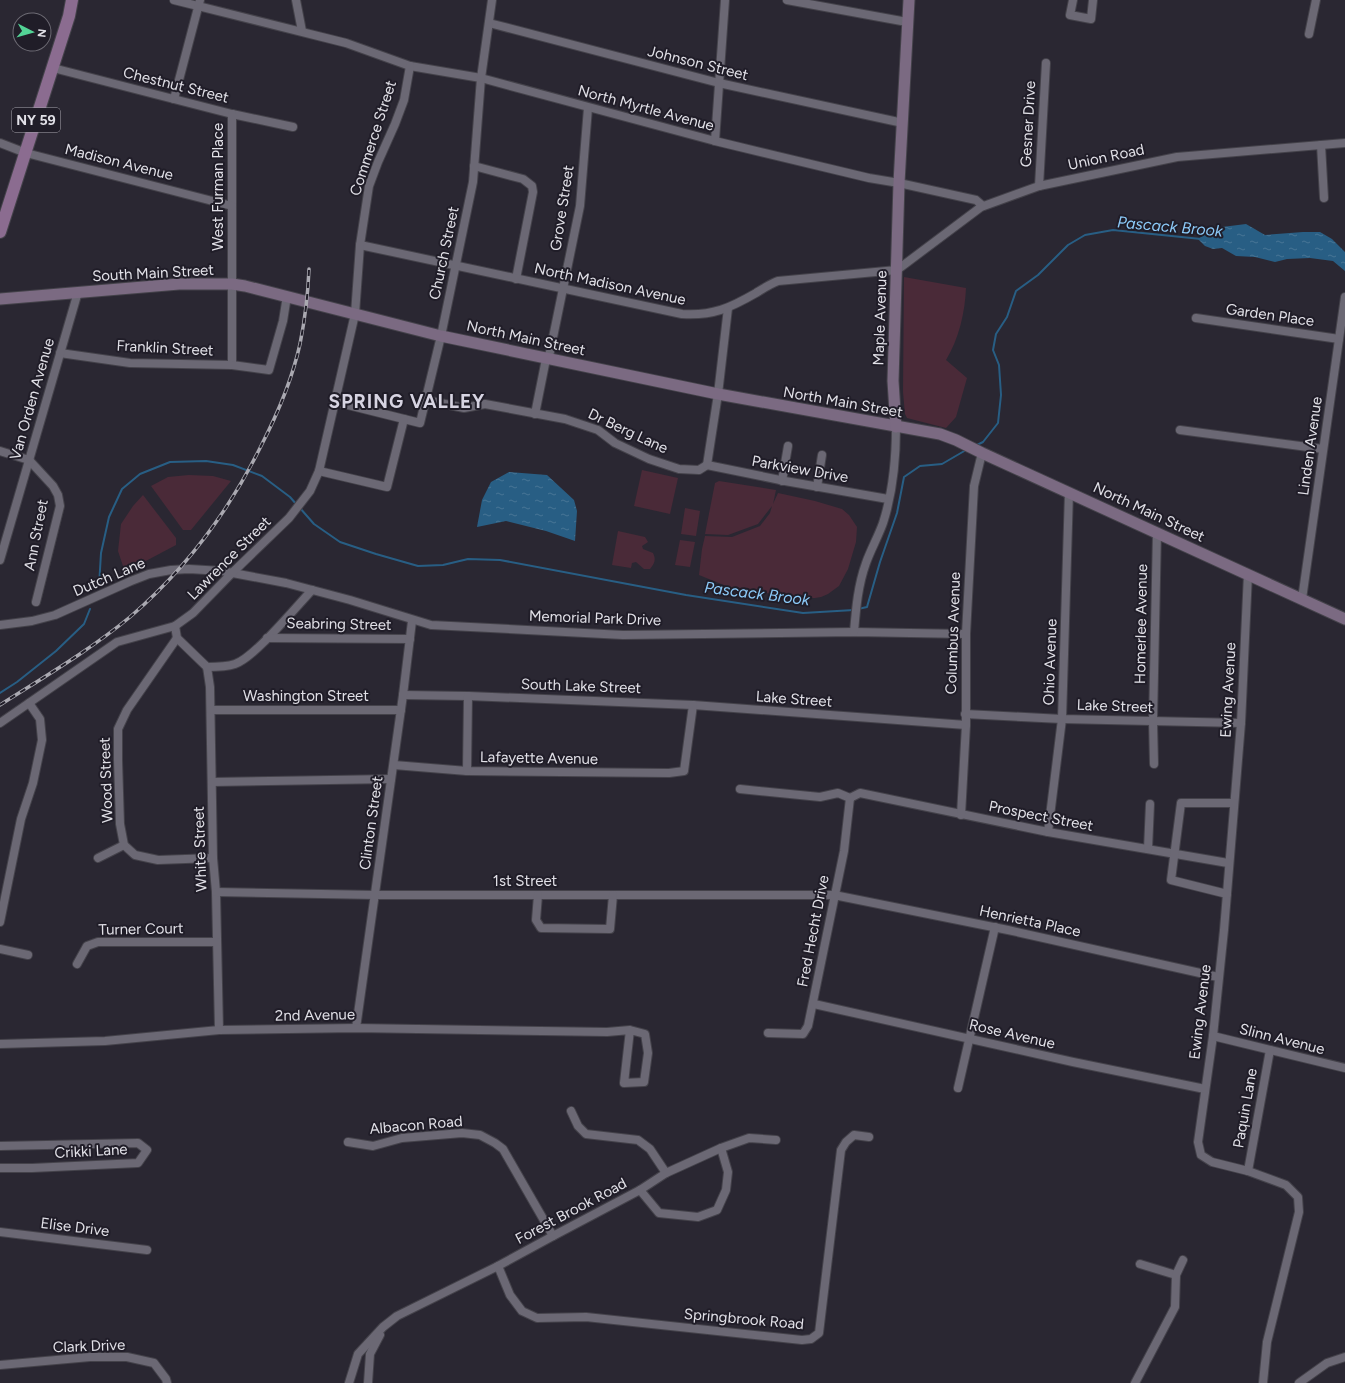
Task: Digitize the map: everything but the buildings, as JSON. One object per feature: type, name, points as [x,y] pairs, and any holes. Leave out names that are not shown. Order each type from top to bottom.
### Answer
[{"type":"main road","name":"Maple Avenue","points":[[896,427],[893,381],[902,123],[909,0]]},
{"type":"main road","name":"NY 59","points":[[0,232],[73,2]]},
{"type":"main road","name":"South Main Street","points":[[0,299],[179,284],[232,284],[297,298]]},
{"type":"main road","name":"North Main Street","points":[[297,298],[441,336],[718,394],[940,434],[1345,619]]},
{"type":"street","name":"North Myrtle Avenue","points":[[174,0],[199,3],[346,43],[410,66],[481,78],[715,141],[869,178],[900,183],[976,200],[983,206]]},
{"type":"street","points":[[296,0],[302,32]]},
{"type":"street","name":"Church Street","points":[[404,419],[420,423],[441,336],[473,182],[481,78],[492,0]]},
{"type":"street","points":[[715,141],[725,0]]},
{"type":"street","points":[[787,0],[907,22]]},
{"type":"street","points":[[1073,0],[1070,15],[1090,19],[1093,0]]},
{"type":"street","points":[[1309,34],[1316,0]]},
{"type":"street","points":[[174,99],[199,3]]},
{"type":"street","name":"Johnson Street","points":[[489,23],[719,83],[902,123]]},
{"type":"street","name":"Gesner Drive","points":[[1039,186],[1046,63]]},
{"type":"street","name":"Commerce Street","points":[[355,314],[360,245],[369,186],[402,106],[410,66]]},
{"type":"street","name":"Chestnut Street","points":[[53,68],[232,114],[293,127]]},
{"type":"street","name":"Grove Street","points":[[548,358],[580,206],[588,108]]},
{"type":"street","name":"West Furman Place","points":[[232,114],[232,365]]},
{"type":"street","name":"Madison Avenue","points":[[0,143],[26,153],[232,206]]},
{"type":"street","name":"Union Road","points":[[897,270],[983,206],[1039,186],[1177,157],[1345,143]]},
{"type":"street","points":[[1321,145],[1324,198]]},
{"type":"street","points":[[474,166],[523,180],[532,186],[533,192],[516,279]]},
{"type":"street","name":"North Madison Avenue","points":[[360,245],[682,314],[713,313],[728,308],[778,281],[897,270]]},
{"type":"street","name":"Van Orden Avenue","points":[[0,560],[78,292]]},
{"type":"street","name":"Linden Avenue","points":[[1302,599],[1345,296]]},
{"type":"street","name":"Franklin Street","points":[[60,353],[130,363],[232,365],[269,370],[283,321],[297,298]]},
{"type":"street","points":[[707,465],[718,394],[728,308]]},
{"type":"street","name":"Lawrence Street","points":[[0,723],[117,642],[175,626],[193,613],[289,518],[310,491],[319,471],[355,314]]},
{"type":"street","name":"Garden Place","points":[[1196,318],[1339,339]]},
{"type":"street","points":[[535,414],[545,364],[548,358]]},
{"type":"street","name":"Dr Berg Lane","points":[[426,400],[464,408],[485,404],[564,419],[598,430],[615,443],[649,459],[679,469],[699,470],[707,465]]},
{"type":"street","points":[[319,471],[387,487],[404,419],[336,402]]},
{"type":"street","name":"Maple Avenue","points":[[854,632],[856,602],[862,574],[883,524],[894,474],[896,427]]},
{"type":"street","points":[[1180,430],[1324,449]]},
{"type":"street","points":[[782,480],[788,446]]},
{"type":"street","name":"Columbus Avenue","points":[[961,815],[966,725],[966,634],[975,449]]},
{"type":"street","points":[[0,451],[29,460]]},
{"type":"street","points":[[817,487],[822,455]]},
{"type":"street","name":"Ann Street","points":[[29,460],[53,486],[58,495],[60,506],[36,602]]},
{"type":"street","name":"Parkview Drive","points":[[707,465],[817,487],[888,499]]},
{"type":"street","name":"Ohio Avenue","points":[[1048,832],[1062,719],[1069,492]]},
{"type":"street","name":"Homerlee Avenue","points":[[1154,764],[1153,721],[1157,532]]},
{"type":"street","name":"Dutch Lane","points":[[0,625],[32,621],[55,615],[131,581],[155,572],[179,569],[199,569],[231,574]]},
{"type":"street","name":"Memorial Park Drive","points":[[231,574],[258,578],[312,590],[431,625],[454,627],[623,635],[854,632],[966,634]]},
{"type":"street","name":"Ewing Avenue","points":[[1248,574],[1241,723],[1228,862],[1227,894],[1213,1036],[1198,1142],[1201,1155],[1212,1162],[1248,1171],[1286,1185],[1298,1197],[1299,1212],[1267,1342],[1263,1383]]},
{"type":"street","points":[[175,626],[177,638],[207,667],[235,664],[243,660],[267,638],[312,590]]},
{"type":"street","name":"Clinton Street","points":[[356,1028],[404,695],[412,620]]},
{"type":"street","name":"Wood Street","points":[[124,845],[120,824],[118,729],[127,710],[177,638]]},
{"type":"street","name":"Seabring Street","points":[[267,638],[410,639]]},
{"type":"street","name":"White Street","points":[[207,667],[211,710],[213,858],[216,892],[219,1030]]},
{"type":"street","points":[[404,695],[468,696],[467,771]]},
{"type":"street","name":"South Lake Street","points":[[468,696],[693,705]]},
{"type":"street","points":[[0,922],[21,820],[33,783],[42,740],[40,719],[29,703]]},
{"type":"street","name":"Lake Street","points":[[693,705],[966,725]]},
{"type":"street","name":"Lafayette Avenue","points":[[394,765],[467,771],[661,773],[684,771],[693,705]]},
{"type":"street","name":"Washington Street","points":[[211,710],[401,710]]},
{"type":"street","name":"Lake Street","points":[[965,714],[1062,719],[1241,723]]},
{"type":"street","points":[[212,782],[391,779]]},
{"type":"street","name":"Prospect Street","points":[[740,789],[820,797],[838,793],[850,798],[860,793],[1048,832],[1228,862]]},
{"type":"street","name":"Fred Hecht Drive","points":[[768,1033],[803,1034],[808,1026],[814,1004],[834,895],[844,850],[850,798]]},
{"type":"street","points":[[1227,894],[1171,880],[1181,803],[1234,803]]},
{"type":"street","points":[[1148,849],[1150,804]]},
{"type":"street","points":[[98,858],[124,845],[135,855],[158,860],[213,858]]},
{"type":"street","name":"1st Street","points":[[216,892],[376,895],[834,895]]},
{"type":"street","points":[[538,895],[536,920],[541,928],[610,929],[613,895]]},
{"type":"street","name":"Henrietta Place","points":[[834,895],[995,927],[1218,977]]},
{"type":"street","points":[[958,1088],[995,927]]},
{"type":"street","name":"Turner Court","points":[[77,964],[87,946],[98,942],[217,942]]},
{"type":"street","points":[[0,950],[28,955]]},
{"type":"street","name":"Rose Avenue","points":[[814,1004],[1072,1062],[1205,1089]]},
{"type":"street","name":"2nd Avenue","points":[[0,1044],[105,1041],[219,1030],[356,1028],[607,1032],[630,1030]]},
{"type":"street","points":[[630,1030],[645,1034],[648,1053],[644,1082],[624,1083],[630,1030]]},
{"type":"street","name":"Slinn Avenue","points":[[1213,1036],[1345,1068]]},
{"type":"street","name":"Paquin Lane","points":[[1248,1171],[1270,1050]]},
{"type":"street","points":[[571,1111],[578,1126],[586,1134],[638,1140],[650,1149],[666,1173]]},
{"type":"street","name":"Albacon Road","points":[[348,1142],[374,1146],[402,1138],[462,1133],[480,1135],[503,1149],[552,1236]]},
{"type":"street","name":"Springbrook Road","points":[[498,1266],[510,1295],[522,1311],[537,1318],[586,1317],[802,1340],[812,1339],[819,1333],[841,1150],[846,1142],[854,1135],[869,1137]]},
{"type":"street","name":"Forest Brook Road","points":[[349,1383],[358,1354],[383,1327],[397,1316],[498,1266],[640,1190],[666,1173],[721,1148],[749,1138],[776,1140]]},
{"type":"street","name":"Crikki Lane","points":[[0,1146],[138,1143],[147,1150],[138,1163],[0,1168]]},
{"type":"street","points":[[640,1190],[659,1212],[698,1217],[717,1210],[726,1190],[728,1172],[721,1148]]},
{"type":"street","name":"Elise Drive","points":[[0,1232],[147,1250]]},
{"type":"street","points":[[1135,1383],[1176,1307],[1176,1275],[1183,1260]]},
{"type":"street","points":[[1140,1264],[1176,1275]]},
{"type":"street","name":"Forest Brook Road","points":[[368,1383],[370,1354],[383,1327]]},
{"type":"street","name":"Clark Drive","points":[[0,1365],[90,1357],[127,1357],[154,1363],[166,1378],[167,1383]]},
{"type":"street","points":[[1299,1383],[1327,1363],[1345,1357]]},
{"type":"shaded area","points":[[904,277],[966,288],[958,334],[946,360],[967,378],[956,417],[946,428],[907,418],[905,414],[903,392]]},
{"type":"shaded area","points":[[642,470],[678,478],[670,514],[634,506]]},
{"type":"shaded area","points":[[189,475],[213,476],[231,481],[191,530],[183,530],[151,486],[168,477]]},
{"type":"shaded area","points":[[719,481],[776,490],[773,504],[778,493],[815,501],[842,509],[849,515],[857,527],[856,542],[848,569],[839,586],[821,597],[801,598],[731,588],[699,575],[705,536],[732,537],[760,526],[770,513],[772,506],[758,524],[728,535],[705,534],[715,483]]},
{"type":"shaded area","points":[[143,495],[176,538],[176,545],[125,572],[118,551],[121,524],[133,506]]},
{"type":"shaded area","points":[[685,508],[700,511],[696,536],[681,534]]},
{"type":"shaded area","points":[[618,531],[645,537],[648,542],[642,546],[643,549],[653,553],[655,559],[650,569],[644,569],[636,562],[632,563],[631,568],[612,565]]},
{"type":"shaded area","points":[[680,540],[695,542],[690,567],[675,565]]},
{"type":"water","points":[[1246,224],[1265,235],[1320,232],[1332,239],[1345,252],[1345,271],[1333,261],[1310,258],[1287,259],[1275,262],[1255,257],[1236,256],[1222,248],[1213,249],[1205,246],[1198,239],[1214,228]]},
{"type":"water","points":[[509,472],[547,475],[574,500],[577,511],[575,541],[546,531],[506,521],[477,527],[482,500],[491,482]]},
{"type":"waterway","name":"Pascack Brook","points":[[977,445],[983,442],[998,423],[1001,395],[999,365],[993,350],[996,334],[1007,317],[1016,291],[1038,275],[1068,245],[1085,235],[1113,230],[1201,239]]},
{"type":"waterway","name":"Pascack Brook","points":[[858,609],[867,607],[880,562],[897,513],[904,477],[920,466],[942,464],[966,450]]},
{"type":"waterway","name":"Pascack Brook","points":[[99,586],[101,553],[109,517],[122,489],[140,474],[170,462],[206,461],[233,465],[262,476],[290,497],[297,505]]},
{"type":"waterway","name":"Pascack Brook","points":[[300,508],[314,524],[340,542],[418,566],[443,565],[468,559],[500,560],[686,595],[803,613],[854,610]]},
{"type":"waterway","name":"Pascack Brook","points":[[0,693],[17,682],[56,651],[84,624],[90,609]]},
{"type":"railway","points":[[0,705],[83,652],[130,617],[150,599],[188,559],[220,516],[235,493],[261,446],[279,409],[289,383],[302,335],[309,269]]},
{"type":"district","name":"SPRING VALLEY","points":[[407,401]]}]
